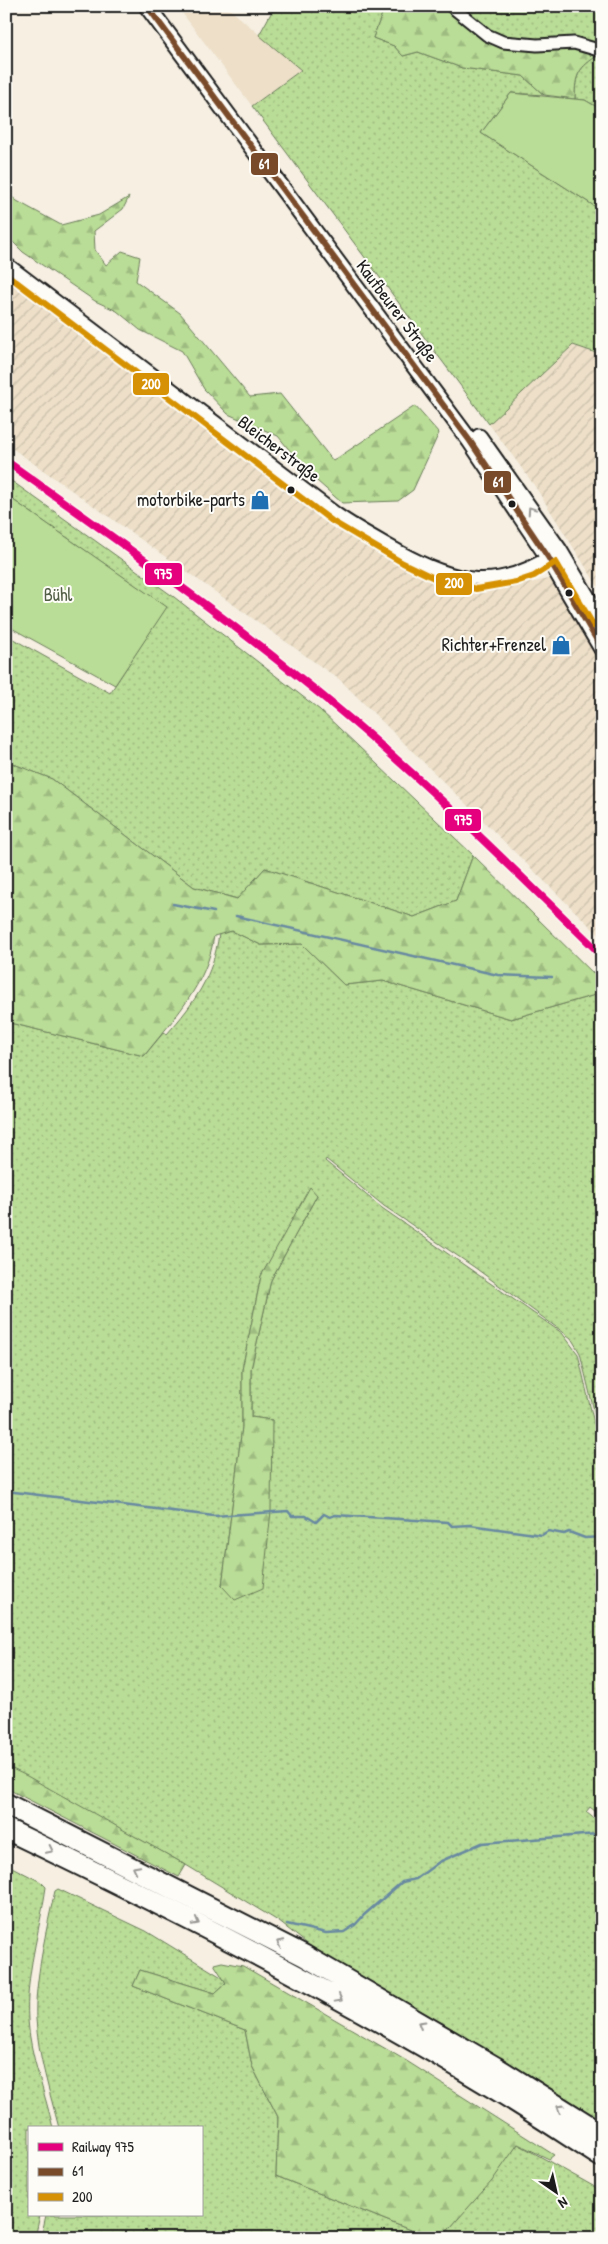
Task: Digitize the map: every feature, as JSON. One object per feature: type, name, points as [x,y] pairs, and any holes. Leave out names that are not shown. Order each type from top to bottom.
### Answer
[{"type":"highway","points":[[6,1804],[306,1956],[487,2062],[602,2134]]},
{"type":"highway","points":[[6,1829],[150,1899],[296,1975],[487,2084],[602,2157]]},
{"type":"main road","name":"Kaufbeurer Straße","points":[[147,6],[436,393],[602,622]]},
{"type":"main road","name":"Kaufbeurer Straße","points":[[159,6],[510,479],[553,554],[602,649]]},
{"type":"street","points":[[451,6],[487,35],[503,42],[537,45],[574,43],[602,52]]},
{"type":"street","name":"Bleicherstraße","points":[[6,263],[263,459],[356,527],[372,536],[439,571],[476,580],[513,574],[553,554]]},
{"type":"shaded area","points":[[177,6],[226,6],[301,70],[252,106]]},
{"type":"shaded area","points":[[6,273],[328,519],[430,575],[468,584],[517,586],[552,578],[602,666],[602,938],[340,680],[6,444]]},
{"type":"shaded area","points":[[573,345],[602,355],[602,593],[534,485],[489,424]]},
{"type":"green space","points":[[275,6],[385,6],[373,38],[394,46],[403,56],[418,52],[462,68],[523,76],[544,95],[511,93],[481,133],[602,211],[602,355],[573,345],[489,424],[252,106],[301,70],[259,35]]},
{"type":"green space","points":[[385,6],[445,6],[485,38],[572,46],[600,54],[587,63],[579,72],[575,99],[544,95],[523,76],[462,68],[418,52],[403,56],[394,46],[373,38]]},
{"type":"green space","points":[[459,6],[602,6],[602,48],[502,36],[489,30]]},
{"type":"green space","points":[[600,54],[602,55],[602,110],[585,100],[575,99],[579,72],[587,63]]},
{"type":"green space","points":[[511,93],[585,100],[602,110],[602,211],[481,133]]},
{"type":"green space","points":[[6,192],[17,201],[61,225],[99,215],[129,197],[123,209],[94,231],[95,250],[106,265],[122,251],[140,257],[136,281],[180,313],[250,397],[280,394],[333,461],[415,406],[439,433],[413,490],[398,501],[342,503],[309,474],[278,436],[228,414],[204,389],[182,351],[140,330],[117,311],[95,301],[23,252],[6,235]]},
{"type":"green space","points":[[6,477],[174,597],[320,710],[473,855],[456,901],[414,917],[265,868],[238,899],[194,887],[52,779],[6,761],[6,635],[110,693],[166,607],[6,495]]},
{"type":"green space","name":"Bühl","points":[[6,495],[167,607],[115,685],[6,625]]},
{"type":"green space","points":[[6,761],[52,779],[194,887],[237,899],[265,868],[414,917],[456,901],[473,855],[602,982],[602,993],[511,1019],[383,981],[344,985],[302,944],[261,945],[232,931],[214,936],[210,954],[197,985],[188,1000],[144,1056],[6,1022]]},
{"type":"green space","points":[[232,931],[261,945],[302,944],[344,985],[383,981],[511,1019],[602,993],[602,1444],[580,1353],[571,1338],[474,1267],[384,1206],[326,1159],[325,1161],[382,1208],[562,1333],[578,1354],[602,1458],[602,1817],[590,1807],[586,1812],[602,1825],[602,2121],[530,2075],[310,1946],[278,1921],[186,1865],[6,1766],[6,1022],[144,1056],[164,1032],[167,1034],[194,1000],[212,963],[219,934]],"holes":[[[317,1195],[271,1280],[251,1369],[251,1417],[272,1420],[222,1586],[242,1427],[242,1370],[261,1276]]]},
{"type":"green space","points":[[310,1187],[317,1195],[271,1280],[251,1369],[251,1417],[272,1420],[271,1511],[263,1588],[235,1600],[222,1586],[242,1427],[242,1370],[261,1276]]},
{"type":"green space","points":[[6,1766],[186,1865],[179,1877],[6,1788]]},
{"type":"green space","points":[[6,1864],[41,1882],[46,1887],[31,1970],[28,2020],[35,2060],[52,2126],[28,2126],[28,2216],[40,2216],[35,2238],[6,2238]]},
{"type":"green space","points":[[58,1889],[146,1931],[223,1978],[226,1983],[215,1993],[140,1970],[133,1986],[245,2030],[252,2066],[278,2117],[276,2176],[430,2238],[41,2238],[46,2216],[202,2216],[202,2126],[58,2126],[39,2047],[36,2019],[39,1973],[55,1891]]},
{"type":"green space","points":[[222,1962],[243,1966],[405,2060],[554,2155],[549,2159],[518,2144],[492,2181],[441,2238],[430,2238],[276,2176],[278,2117],[252,2066],[245,2030],[133,1986],[140,1970],[215,1993],[226,1983],[214,1964]]},
{"type":"green space","points":[[518,2144],[602,2191],[602,2238],[442,2238]]},
{"type":"waterway","points":[[173,904],[214,912]]},
{"type":"waterway","points":[[236,916],[498,975],[552,977]]},
{"type":"waterway","points":[[6,1491],[214,1516],[288,1511],[292,1516],[306,1516],[316,1522],[324,1514],[330,1517],[335,1515],[448,1522],[452,1526],[470,1525],[542,1535],[548,1531],[564,1534],[569,1532],[585,1538],[602,1537]]},
{"type":"waterway","points":[[287,1924],[326,1933],[344,1932],[355,1925],[402,1882],[416,1879],[439,1862],[482,1843],[597,1834]]},
{"type":"rail line","name":"975","points":[[6,461],[215,612],[297,675],[372,737],[439,798],[602,955]]},
{"type":"transit line","name":"61","points":[[147,6],[470,441],[548,557],[602,649]]},
{"type":"transit line","name":"200","points":[[6,274],[332,521],[403,563],[436,579],[476,589],[516,582],[534,576],[556,562],[594,626]]},
{"type":"place","name":"motorbike-parts","points":[[260,500]]},
{"type":"place","name":"Richter+Frenzel","points":[[561,645]]}]
